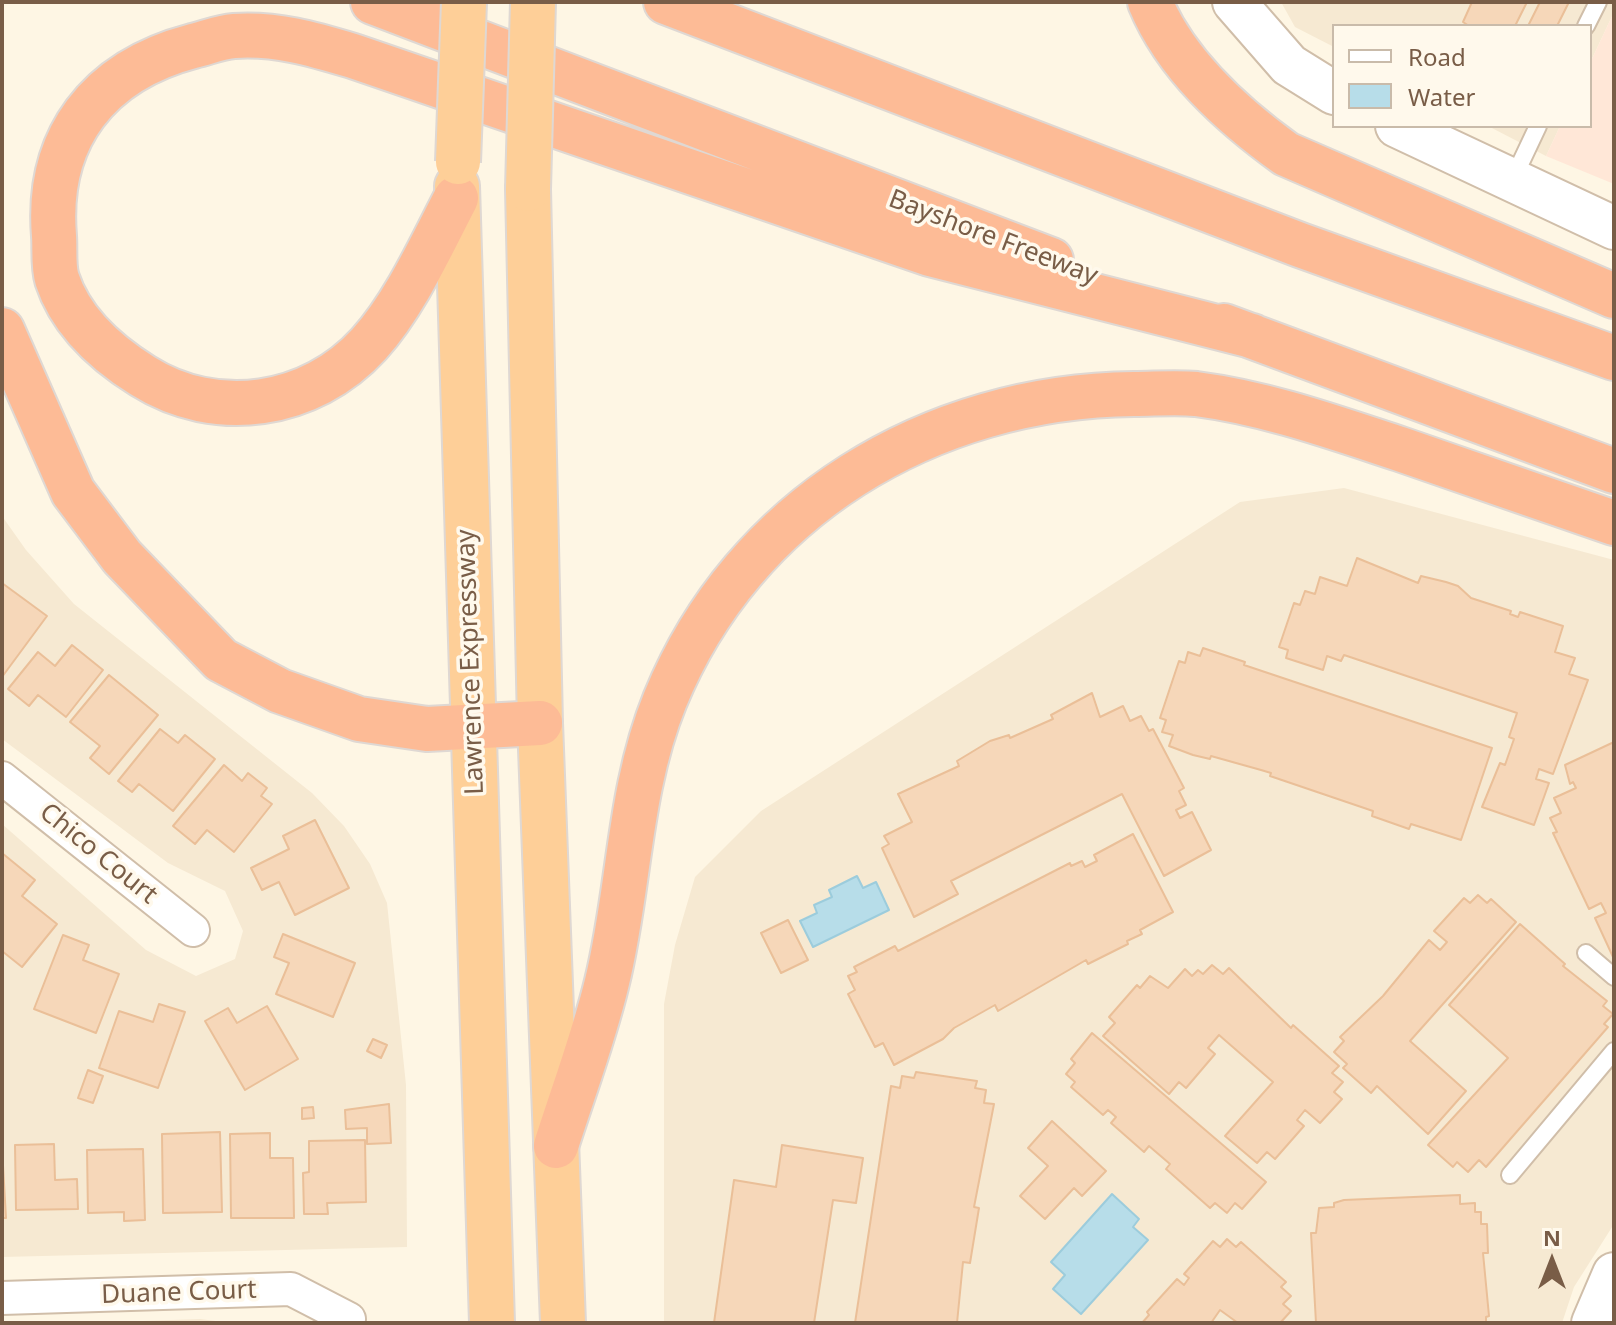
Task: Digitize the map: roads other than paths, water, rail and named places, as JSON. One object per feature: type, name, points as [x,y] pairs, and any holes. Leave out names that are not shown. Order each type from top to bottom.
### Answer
[{"type":"highway","name":"Bayshore Freeway","points":[[373,2],[1614,471]]},
{"type":"highway","name":"Lawrence Expressway","points":[[464,2],[457,180],[492,1323]]},
{"type":"highway","points":[[533,2],[528,189],[540,723],[563,1323]]},
{"type":"highway","points":[[666,2],[1300,245],[1614,358]]},
{"type":"highway","points":[[1150,2],[1183,58],[1201,79],[1254,131],[1286,154],[1614,296]]},
{"type":"highway","points":[[457,180],[419,269],[369,344],[328,377],[291,397],[235,405],[171,394],[124,364],[83,328],[57,278],[52,210],[57,173],[59,161],[84,111],[123,74],[166,53],[229,37],[263,35],[302,41],[353,56],[930,254],[1252,336]]},
{"type":"highway","points":[[2,330],[73,492],[122,557],[221,660],[280,691],[359,719],[427,729],[473,729],[540,723]]},
{"type":"highway","points":[[556,1146],[608,980],[642,771],[654,729],[684,659],[728,590],[783,528],[836,485],[882,457],[952,424],[1005,409],[1092,395],[1195,394],[1304,417],[1614,523]]},
{"type":"street","points":[[1234,2],[1289,65],[1332,92]]},
{"type":"street","points":[[1401,128],[1614,228]]},
{"type":"street","name":"Chico Court","points":[[2,778],[193,930]]},
{"type":"street","points":[[1593,1323],[1614,1274]]},
{"type":"street","name":"Duane Court","points":[[2,1298],[291,1289],[349,1319]]},
{"type":"lane","points":[[1587,24],[1598,2]]},
{"type":"lane","points":[[1513,181],[1537,128]]},
{"type":"lane","points":[[1586,953],[1614,977]]},
{"type":"lane","points":[[1510,1175],[1614,1051]]},
{"type":"water","points":[[857,876],[863,888],[876,882],[889,910],[813,947],[800,921],[817,913],[814,905],[832,897],[829,890]]},
{"type":"water","points":[[1112,1194],[1139,1219],[1133,1227],[1148,1240],[1081,1314],[1053,1289],[1065,1275],[1051,1262]]}]
